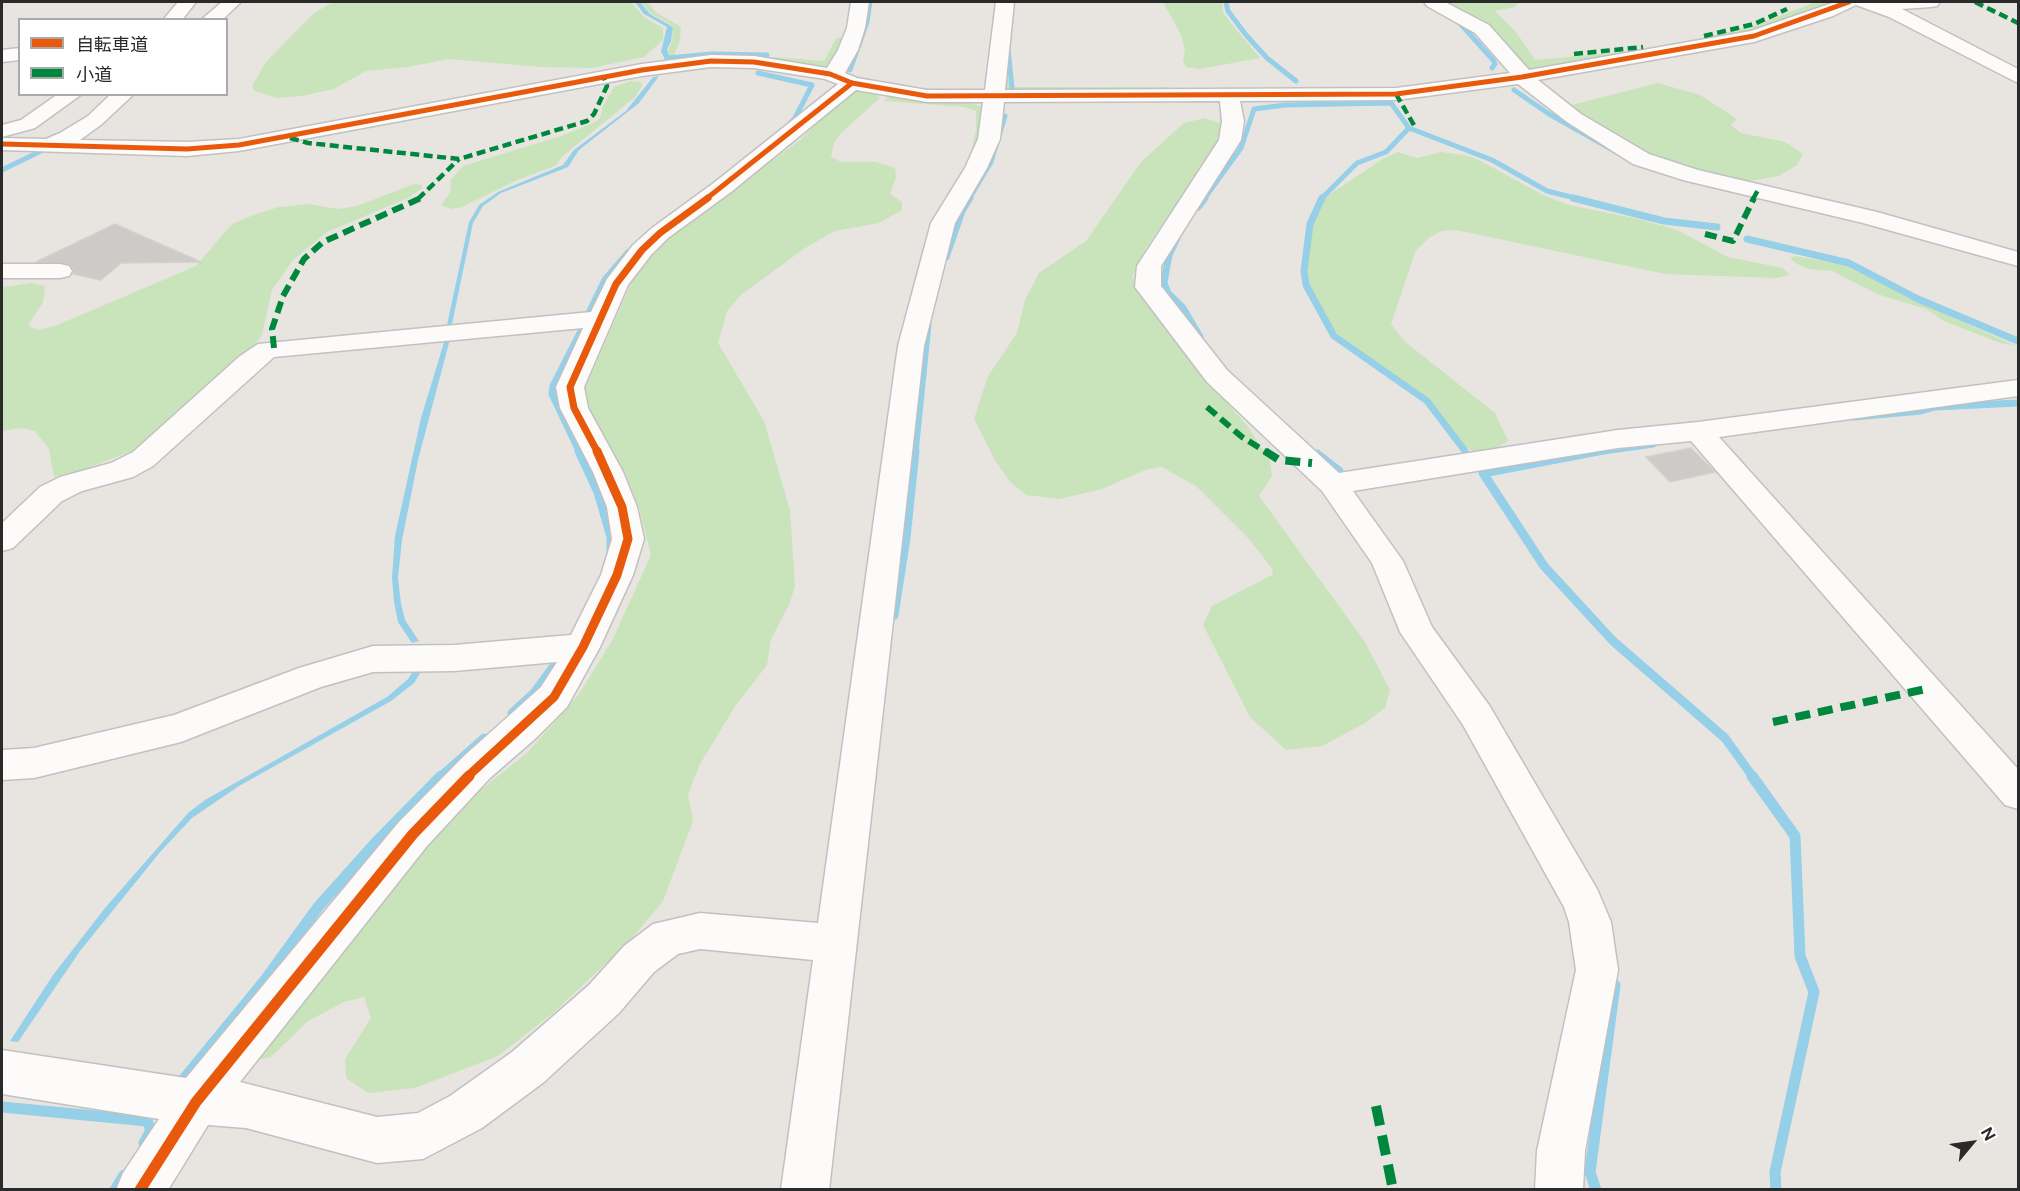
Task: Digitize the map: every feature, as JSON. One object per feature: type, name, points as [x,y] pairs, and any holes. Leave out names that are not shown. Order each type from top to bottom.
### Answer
[{"type":"street","points":[[174,18],[187,2]]},
{"type":"street","points":[[212,18],[232,2]]},
{"type":"street","points":[[830,74],[837,70],[848,50],[856,28],[860,2]]},
{"type":"street","points":[[805,1190],[834,943],[862,743],[911,346],[921,300],[943,223],[976,168],[989,139],[1005,2]]},
{"type":"street","points":[[1433,2],[1482,29],[1517,66],[1522,77],[1594,132],[1629,152],[1661,166],[1869,217],[2019,259]]},
{"type":"street","points":[[2,144],[188,149],[238,145],[642,70],[711,61],[754,63],[830,74],[852,83],[927,96],[994,98],[1396,94],[1522,77],[1754,36],[1827,12],[1849,2]]},
{"type":"street","points":[[1863,2],[1894,13],[2019,77]]},
{"type":"street","points":[[1876,2],[1901,4],[1931,2]]},
{"type":"street","points":[[2,56],[18,54]]},
{"type":"street","points":[[140,1190],[196,1102],[413,834],[477,767],[523,728],[554,697],[583,647],[617,575],[627,539],[625,517],[615,490],[574,408],[569,393],[616,284],[642,250],[660,233],[723,187],[852,83]]},
{"type":"street","points":[[2,131],[28,124],[69,96]]},
{"type":"street","points":[[51,144],[68,138],[121,96]]},
{"type":"street","points":[[1229,96],[1233,121],[1230,140],[1149,266],[1148,287],[1218,376],[1333,484],[1387,561],[1417,632],[1476,715],[1583,902],[1590,922],[1597,970],[1561,1151],[1559,1190]]},
{"type":"street","points":[[4,266],[60,271]]},
{"type":"street","points":[[2,540],[51,494],[62,487],[122,470],[143,459],[242,369],[267,350],[600,319]]},
{"type":"street","points":[[1333,484],[1618,439],[1698,431],[2019,388]]},
{"type":"street","points":[[1698,431],[2019,794]]},
{"type":"street","points":[[2,765],[34,763],[181,728],[229,707],[311,677],[373,659],[453,658],[583,647]]},
{"type":"street","points":[[2,1072],[196,1102],[246,1105],[377,1140],[423,1136],[466,1113],[528,1067],[604,999],[639,959],[668,937],[700,932],[834,943]]},
{"type":"green space","points":[[332,2],[631,2],[644,17],[663,28],[663,40],[644,57],[592,68],[540,67],[449,59],[408,67],[366,71],[334,89],[302,96],[277,98],[255,91],[252,86],[266,62],[312,15]]},
{"type":"green space","points":[[641,2],[647,2],[657,13],[681,27],[680,40],[673,58],[735,54],[824,61],[836,38],[849,37],[837,66],[823,70],[665,63],[670,58],[668,52],[672,41],[673,26],[650,13]]},
{"type":"green space","points":[[1013,2],[1010,58],[1014,87],[1168,87],[1170,93],[1015,93],[1002,88],[1007,3]]},
{"type":"green space","points":[[1163,2],[1222,2],[1223,12],[1260,58],[1200,69],[1186,67],[1183,61],[1185,50],[1181,35]]},
{"type":"green space","points":[[1436,2],[1518,2],[1515,7],[1495,11],[1516,32],[1535,60],[1656,49],[1526,72]]},
{"type":"green space","points":[[1816,2],[1837,2],[1829,7],[1760,29],[1692,44],[1688,42],[1753,26]]},
{"type":"green space","points":[[631,81],[641,82],[642,86],[635,97],[564,155],[555,166],[517,180],[462,207],[452,209],[441,205],[450,193],[451,180],[463,166],[561,136],[595,122],[600,118],[603,106],[614,87]]},
{"type":"green space","points":[[1658,83],[1700,95],[1737,119],[1731,125],[1741,133],[1785,142],[1803,154],[1797,165],[1779,176],[1749,181],[1728,178],[1650,156],[1568,106]]},
{"type":"green space","points":[[855,90],[874,93],[880,98],[841,133],[834,143],[831,157],[841,162],[876,162],[895,168],[896,177],[890,194],[902,202],[902,210],[879,223],[835,231],[805,248],[742,294],[727,311],[718,343],[764,421],[790,510],[795,586],[789,605],[771,639],[767,665],[736,705],[700,764],[688,794],[693,821],[663,901],[629,942],[553,1013],[498,1056],[415,1088],[368,1093],[346,1078],[345,1059],[371,1018],[364,997],[344,1002],[308,1021],[271,1057],[255,1061],[382,891],[478,792],[528,752],[579,694],[612,641],[651,555],[639,508],[626,475],[588,415],[583,393],[632,281],[663,241],[800,140],[847,93]]},
{"type":"green space","points":[[890,94],[971,103],[984,108],[979,153],[971,152],[976,130],[976,111],[965,107],[884,101]]},
{"type":"green space","points":[[1205,118],[1219,123],[1223,129],[1219,143],[1146,248],[1132,277],[1197,368],[1248,427],[1270,461],[1272,476],[1259,496],[1365,642],[1390,690],[1385,708],[1365,723],[1322,746],[1286,750],[1250,717],[1203,625],[1212,606],[1272,575],[1273,570],[1250,540],[1196,486],[1162,467],[1145,470],[1102,489],[1059,499],[1027,495],[1011,483],[996,462],[974,419],[988,376],[1017,333],[1025,300],[1039,273],[1086,241],[1141,162],[1184,123]]},
{"type":"green space","points":[[1398,152],[1417,158],[1441,152],[1464,155],[1479,160],[1543,195],[1569,205],[1638,219],[1677,230],[1728,257],[1783,268],[1790,275],[1776,278],[1665,274],[1456,230],[1442,231],[1430,237],[1416,250],[1391,324],[1404,341],[1495,413],[1508,441],[1491,451],[1474,452],[1466,447],[1430,401],[1331,329],[1309,285],[1306,272],[1313,224],[1327,196],[1383,159]]},
{"type":"green space","points":[[414,184],[422,185],[422,188],[408,198],[327,232],[293,260],[272,290],[262,335],[250,351],[148,445],[77,472],[54,477],[49,449],[35,431],[22,428],[2,431],[2,287],[32,283],[45,286],[43,302],[28,325],[37,330],[55,326],[196,266],[232,224],[256,214],[279,207],[309,204],[338,209],[357,206]]},
{"type":"green space","points":[[1795,256],[1846,265],[1908,297],[2016,346],[2000,343],[1944,321],[1926,309],[1877,294],[1832,271],[1810,269],[1797,264],[1790,258]]},
{"type":"water","points":[[635,2],[640,2],[650,14],[673,27],[671,41],[666,52],[670,58],[665,59],[661,52],[667,27],[644,14]]},
{"type":"water","points":[[659,76],[639,103],[579,150],[568,167],[501,193],[483,206],[473,223],[452,324],[447,325],[469,222],[479,205],[498,192],[563,165],[574,150],[626,111],[653,77]]},
{"type":"water","points":[[445,339],[450,339],[418,460],[402,540],[398,578],[405,620],[419,641],[412,643],[398,622],[394,602],[392,578],[395,536],[421,418]]},
{"type":"water","points":[[420,661],[427,662],[414,683],[391,701],[239,786],[192,818],[161,851],[80,951],[18,1042],[10,1041],[53,975],[105,908],[188,813],[205,800],[387,697],[408,679]]},
{"type":"building","points":[[115,224],[201,262],[121,263],[101,280],[73,274],[74,270],[69,264],[36,262]]},
{"type":"building","points":[[1691,448],[1715,472],[1670,482],[1646,457]]},
{"type":"waterway","points":[[850,70],[867,22],[870,2]]},
{"type":"waterway","points":[[1226,2],[1228,11],[1246,35],[1267,58],[1296,81]]},
{"type":"waterway","points":[[1457,20],[1493,60],[1495,64],[1492,68]]},
{"type":"waterway","points":[[1008,48],[1012,88]]},
{"type":"waterway","points":[[665,51],[667,58],[712,54],[767,55]]},
{"type":"waterway","points":[[758,73],[812,85],[795,118],[787,127]]},
{"type":"waterway","points":[[1514,90],[1549,114],[1627,158]]},
{"type":"waterway","points":[[1204,199],[1241,148],[1254,109],[1285,105],[1391,103],[1409,128]]},
{"type":"waterway","points":[[969,199],[991,162],[1005,116]]},
{"type":"waterway","points":[[1322,198],[1357,163],[1386,152],[1409,128]]},
{"type":"waterway","points":[[1409,128],[1492,160],[1547,191],[1579,199]]},
{"type":"waterway","points":[[2,170],[43,150]]},
{"type":"waterway","points":[[946,257],[962,211],[970,198]]},
{"type":"waterway","points":[[1198,207],[1205,198]]},
{"type":"waterway","points":[[1322,198],[1310,224],[1304,271],[1306,285],[1334,336],[1427,401],[1465,451]]},
{"type":"waterway","points":[[1573,198],[1664,221],[1717,227]]},
{"type":"waterway","points":[[1177,238],[1169,255],[1164,283],[1168,293],[1183,308],[1200,337]]},
{"type":"waterway","points":[[1747,239],[1849,263],[1918,299],[2018,341]]},
{"type":"waterway","points":[[589,313],[605,280],[628,253]]},
{"type":"waterway","points":[[915,453],[928,325]]},
{"type":"waterway","points":[[580,453],[552,394],[553,386],[583,327]]},
{"type":"waterway","points":[[1854,417],[1921,411],[1935,407],[2018,403]]},
{"type":"waterway","points":[[1590,453],[1653,444]]},
{"type":"waterway","points":[[579,451],[598,492],[611,537],[611,553]]},
{"type":"waterway","points":[[894,615],[906,538],[915,451]]},
{"type":"waterway","points":[[1598,451],[1483,473],[1544,566],[1613,641],[1725,738],[1753,777]]},
{"type":"waterway","points":[[1317,454],[1339,471]]},
{"type":"waterway","points":[[512,713],[534,693],[554,666]]},
{"type":"waterway","points":[[440,777],[484,738]]},
{"type":"waterway","points":[[1752,776],[1795,836],[1800,956],[1814,992],[1775,1172],[1776,1190]]},
{"type":"waterway","points":[[183,1080],[265,980],[318,907],[378,840],[440,777]]},
{"type":"waterway","points":[[1596,1190],[1590,1172],[1615,985]]},
{"type":"waterway","points":[[2,1107],[147,1121],[151,1130],[144,1143]]},
{"type":"waterway","points":[[115,1190],[124,1175]]},
{"type":"marked path","points":[[1975,2],[2018,23]]},
{"type":"marked path","points":[[1704,36],[1754,24],[1787,9]]},
{"type":"marked path","points":[[1574,54],[1643,47]]},
{"type":"marked path","points":[[290,138],[308,143],[459,159],[587,121],[594,114],[607,86],[604,78]]},
{"type":"marked path","points":[[1396,94],[1415,127]]},
{"type":"marked path","points":[[274,348],[272,329],[283,296],[304,259],[323,242],[421,198],[459,159]]},
{"type":"marked path","points":[[1705,234],[1733,241],[1758,190]]},
{"type":"marked path","points":[[1207,407],[1242,437],[1279,460],[1312,463]]},
{"type":"marked path","points":[[1773,722],[1926,689]]},
{"type":"marked path","points":[[1376,1106],[1393,1190]]},
{"type":"cycle path","points":[[2,144],[187,149],[239,145],[642,70],[711,61],[754,62],[830,74],[852,83],[927,96],[1396,94],[1522,77],[1754,36],[1827,12],[1849,2]]},
{"type":"cycle path","points":[[140,1190],[196,1102],[413,834],[477,767],[523,728],[554,697],[583,647],[617,575],[628,539],[622,507],[608,472],[574,408],[570,387],[616,284],[642,250],[660,233],[723,187],[852,83]]}]
